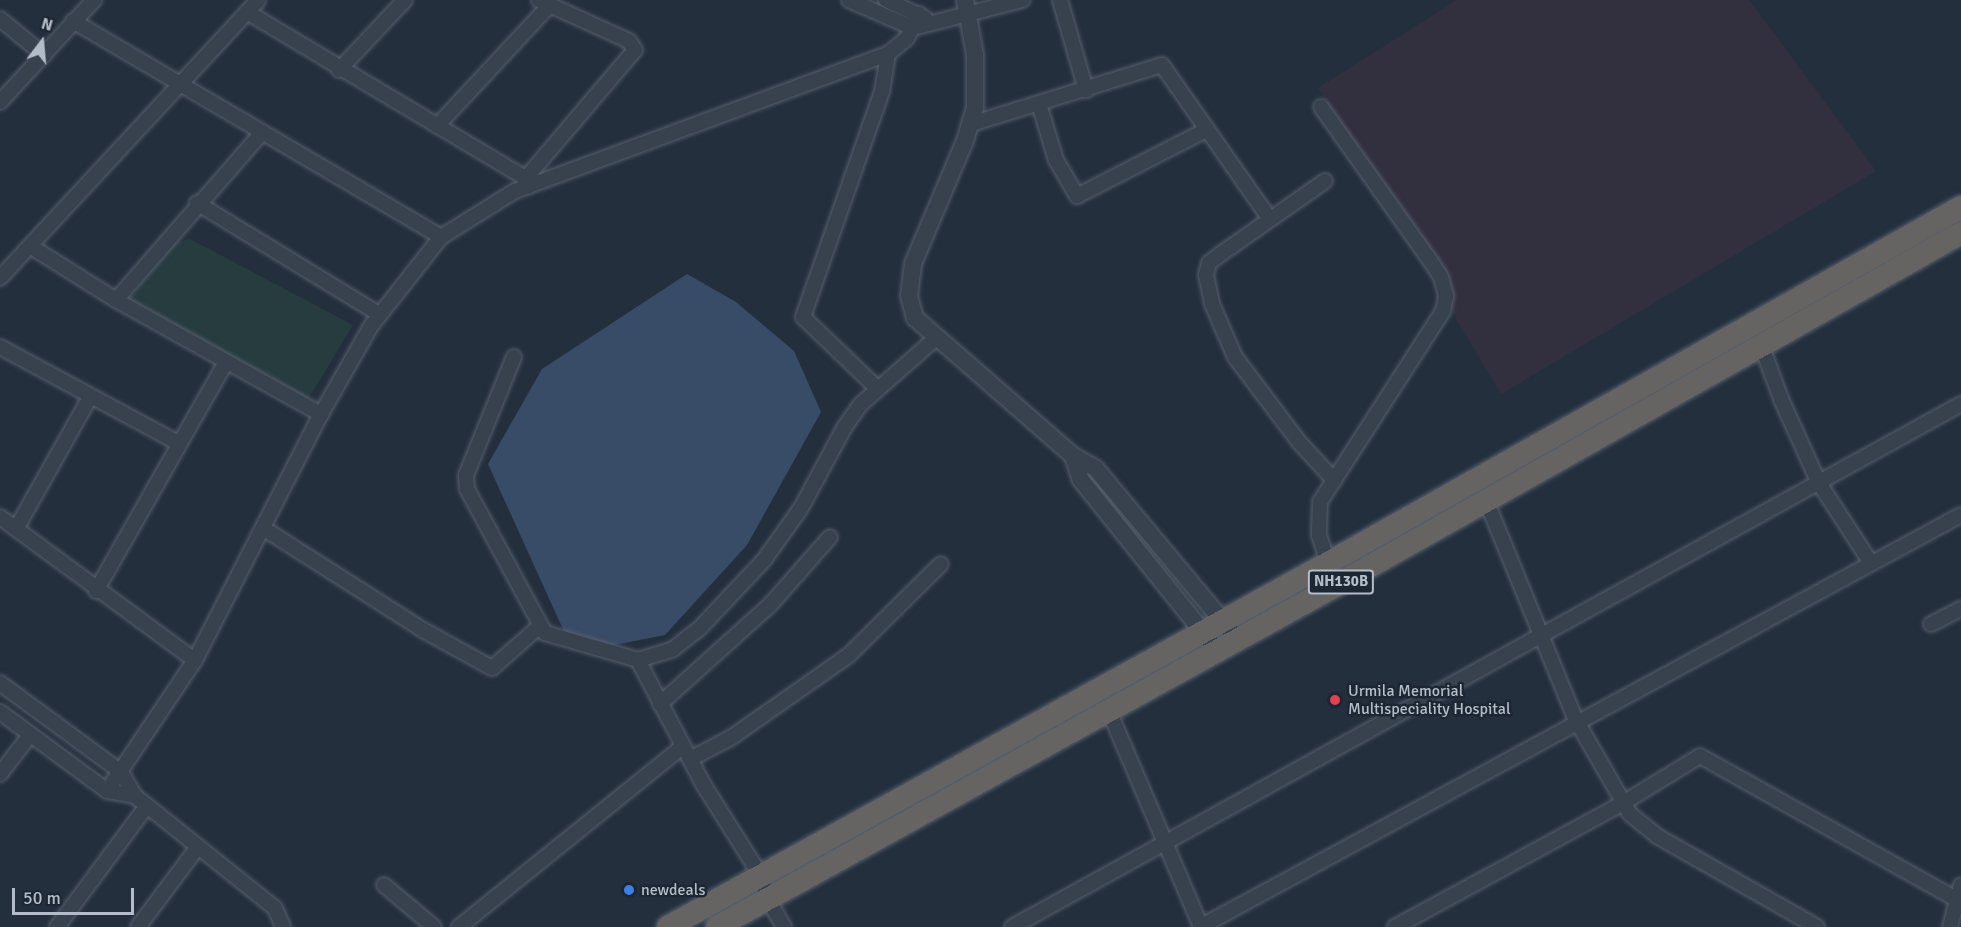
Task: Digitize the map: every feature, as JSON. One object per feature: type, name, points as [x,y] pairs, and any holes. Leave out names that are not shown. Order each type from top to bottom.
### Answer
[{"type":"highway","name":"NH130B","points":[[668,927],[1328,563],[1961,207]]},
{"type":"highway","name":"NH130B","points":[[717,927],[1762,347],[1961,232]]},
{"type":"street","points":[[0,102],[94,0]]},
{"type":"street","points":[[0,278],[258,0]]},
{"type":"street","points":[[339,70],[405,0]]},
{"type":"street","points":[[849,0],[913,28],[932,23],[966,8],[1022,0]]},
{"type":"street","points":[[885,0],[919,14],[932,23]]},
{"type":"street","points":[[1060,0],[1086,90]]},
{"type":"street","points":[[437,126],[544,2],[629,41],[635,50],[527,182]]},
{"type":"street","points":[[966,8],[976,71],[971,124],[910,279],[915,318],[935,339],[1073,456],[1096,469],[1224,620],[1236,640]]},
{"type":"street","points":[[247,12],[339,70],[437,126],[527,182]]},
{"type":"street","points":[[107,791],[195,660],[321,414],[379,314],[441,237],[527,182],[888,54],[901,46],[919,14]]},
{"type":"street","points":[[0,19],[44,55]]},
{"type":"street","points":[[73,21],[261,134],[441,237]]},
{"type":"street","points":[[878,388],[803,317],[882,92],[888,54]]},
{"type":"street","points":[[971,124],[1162,65],[1171,72],[1206,130],[1270,219]]},
{"type":"street","points":[[1039,104],[1056,160],[1077,196],[1206,130]]},
{"type":"street","points":[[1321,107],[1432,263],[1446,296],[1443,311],[1334,480],[1317,515],[1318,535],[1328,563]]},
{"type":"street","points":[[117,300],[197,203],[261,134]]},
{"type":"street","points":[[1325,181],[1209,263],[1207,288],[1234,357],[1299,442],[1334,480]]},
{"type":"street","points":[[197,203],[379,314]]},
{"type":"street","points":[[30,246],[117,300],[321,414]]},
{"type":"street","points":[[514,357],[465,483],[540,626],[556,639],[638,660],[673,649],[699,630],[764,560],[801,508],[844,428],[878,388],[935,339]]},
{"type":"street","points":[[0,347],[178,443]]},
{"type":"street","points":[[1762,347],[1780,399],[1820,483],[1871,563]]},
{"type":"street","points":[[96,591],[226,362]]},
{"type":"street","points":[[16,529],[90,397]]},
{"type":"street","points":[[1012,927],[1961,404]]},
{"type":"street","points":[[1073,456],[1081,480],[1216,651]]},
{"type":"street","points":[[1486,500],[1576,720],[1623,803],[1638,822],[1657,836],[1817,927]]},
{"type":"street","points":[[1108,711],[1200,927],[1576,720],[1961,515]]},
{"type":"street","points":[[0,517],[96,591],[195,660]]},
{"type":"street","points":[[262,528],[423,630],[492,668],[540,626]]},
{"type":"street","points":[[660,704],[771,604],[830,537]]},
{"type":"street","points":[[690,759],[732,736],[849,655],[941,564]]},
{"type":"street","points":[[1931,624],[1961,609]]},
{"type":"street","points":[[638,660],[690,759],[761,876],[768,900],[784,927]]},
{"type":"street","points":[[0,682],[121,772],[135,796],[197,848],[275,908],[285,926]]},
{"type":"street","points":[[0,712],[107,791],[135,796]]},
{"type":"street","points":[[0,774],[30,735]]},
{"type":"street","points":[[459,927],[683,746]]},
{"type":"street","points":[[1395,927],[1623,803],[1694,757],[1706,758],[1956,899]]},
{"type":"street","points":[[57,927],[147,806]]},
{"type":"street","points":[[138,927],[197,848]]},
{"type":"street","points":[[384,885],[434,927]]},
{"type":"street","points":[[1950,927],[1961,885]]},
{"type":"shaded area","points":[[1457,0],[1749,0],[1876,171],[1501,394],[1318,88]]},
{"type":"green space","points":[[190,239],[353,325],[306,403],[127,303],[172,243]]},
{"type":"water","points":[[687,274],[736,302],[794,351],[821,412],[747,545],[665,635],[599,648],[566,636],[488,464],[542,369]]},
{"type":"place","name":"Urmila Memorial Multispeciality Hospital","points":[[1335,700]]},
{"type":"place","name":"newdeals","points":[[629,890]]}]
